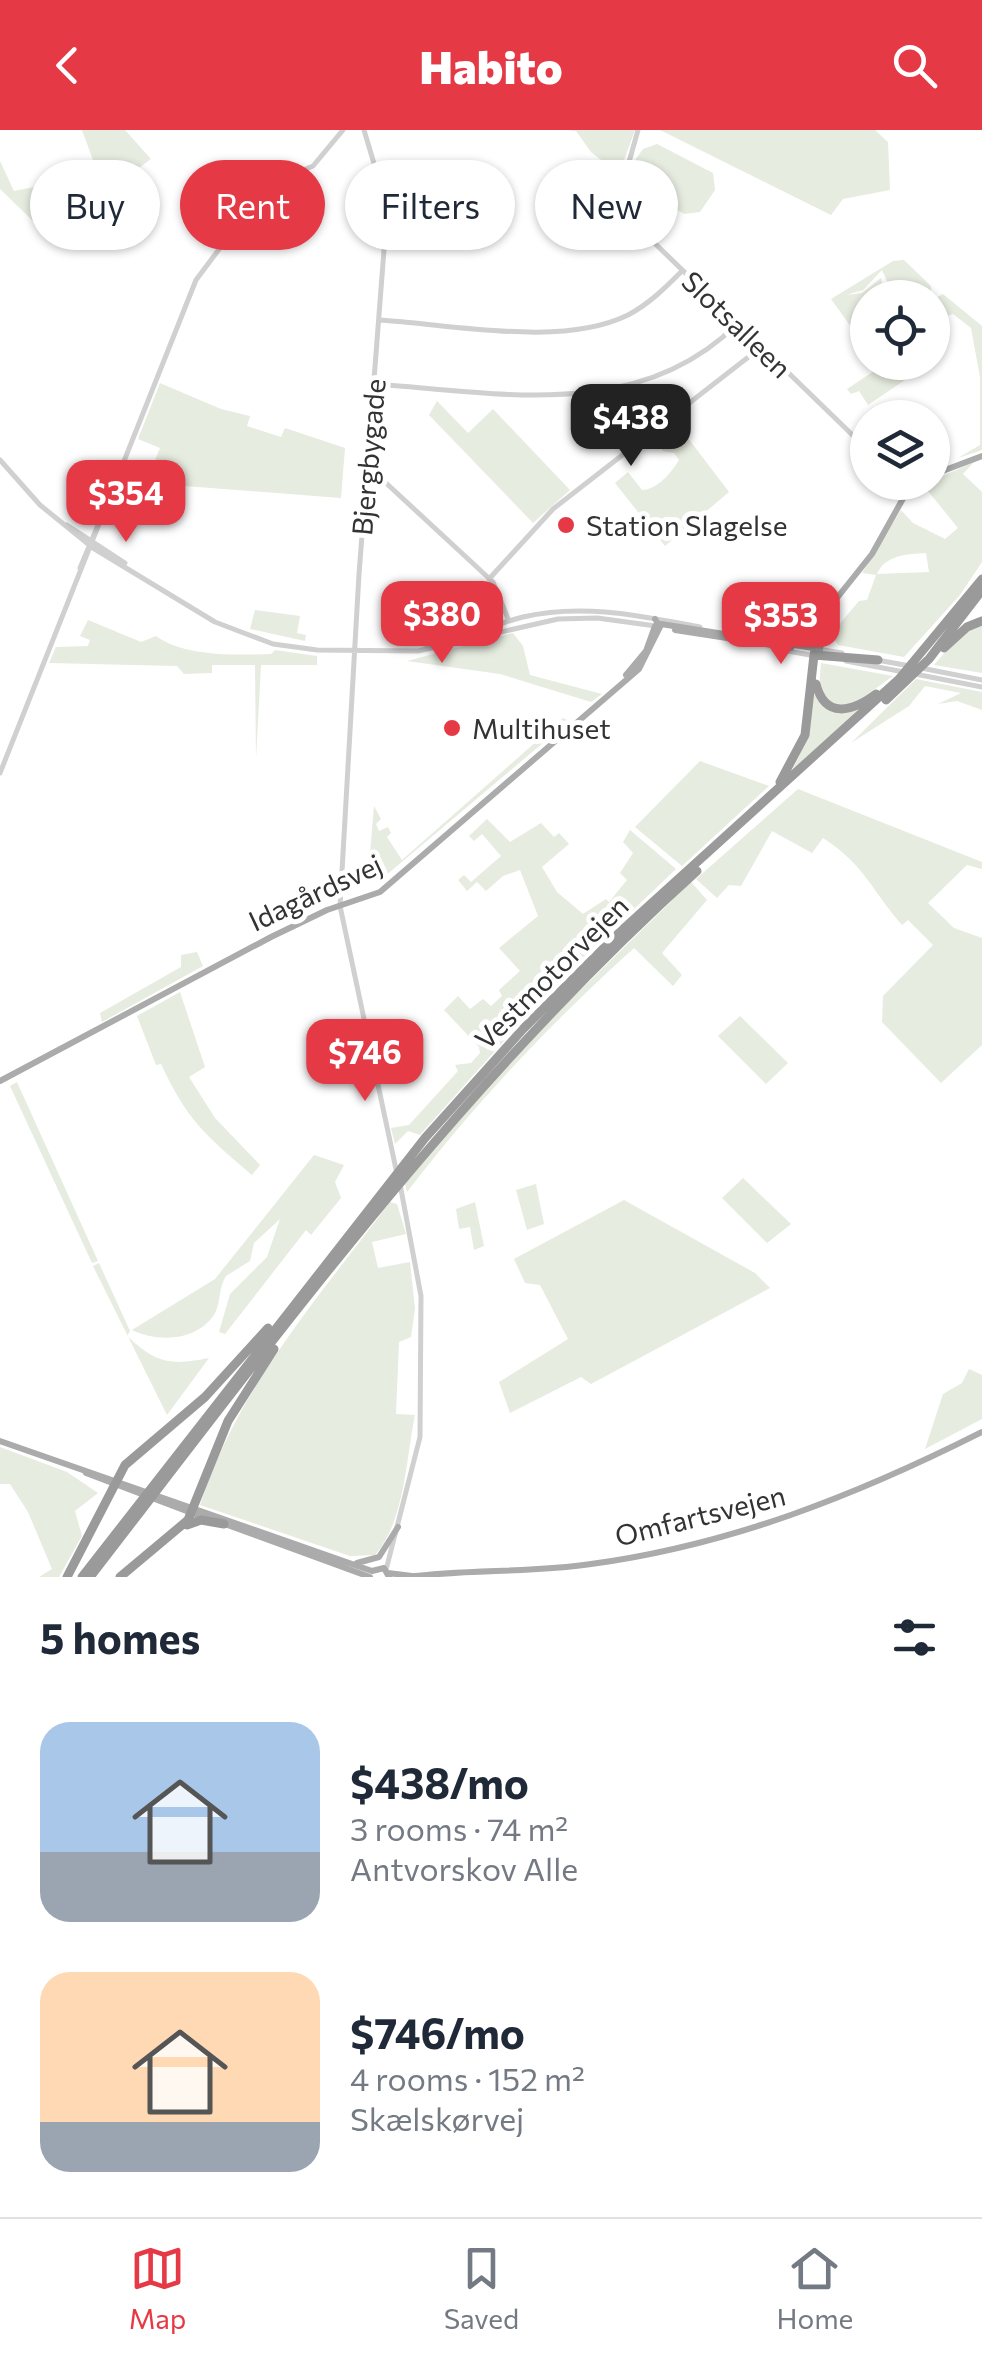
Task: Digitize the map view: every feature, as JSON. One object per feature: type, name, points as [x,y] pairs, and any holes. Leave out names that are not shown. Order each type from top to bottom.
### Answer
[{"type":"highway","name":"Vestmotorvejen","points":[[923,661],[982,579]]},
{"type":"highway","name":"Vestmotorvejen","points":[[160,1481],[378,1206],[477,1089],[625,936],[923,661],[982,590]]},
{"type":"highway","points":[[923,661],[982,621]]},
{"type":"highway","points":[[816,653],[878,660]]},
{"type":"highway","points":[[816,653],[820,698],[831,708],[846,710],[903,680]]},
{"type":"highway","points":[[748,818],[799,754],[810,718],[816,653]]},
{"type":"highway","name":"Vestmotorvejen","points":[[90,1577],[338,1247],[425,1138],[523,1029],[622,930],[903,680]]},
{"type":"highway","points":[[157,1548],[193,1510],[219,1440],[244,1393],[378,1206]]},
{"type":"highway","points":[[67,1577],[115,1482],[133,1457],[229,1373],[338,1247]]},
{"type":"highway","name":"Vestmotorvejen","points":[[82,1577],[138,1510]]},
{"type":"highway","points":[[120,1577],[192,1522],[224,1524]]},
{"type":"main road","points":[[950,468],[982,456]]},
{"type":"main road","points":[[816,653],[827,610],[872,554],[900,500]]},
{"type":"main road","points":[[657,624],[722,631],[816,653]]},
{"type":"main road","points":[[657,624],[755,645],[816,653]]},
{"type":"main road","name":"Idagårdsvej","points":[[0,1081],[271,936],[388,887],[644,664],[657,624]]},
{"type":"main road","name":"Omfartsvejen","points":[[0,1441],[144,1490],[224,1524],[379,1573],[410,1576],[589,1565],[704,1542],[837,1500],[982,1432]]},
{"type":"main road","name":"Omfartsvejen","points":[[115,1482],[155,1500],[379,1573]]},
{"type":"main road","points":[[330,1556],[370,1562],[383,1554],[398,1528]]},
{"type":"street","points":[[0,774],[202,272],[267,185],[313,166],[343,130]]},
{"type":"street","name":"Bjergbygade","points":[[364,130],[382,200],[379,320],[340,906],[421,1296],[420,1437],[398,1528],[379,1573]]},
{"type":"street","name":"Slotsalleen","points":[[638,130],[629,162],[606,197],[850,433]]},
{"type":"street","points":[[379,320],[579,330],[639,309],[683,270]]},
{"type":"street","points":[[374,384],[561,396],[608,392],[677,368],[737,324]]},
{"type":"street","points":[[489,579],[552,510],[761,347]]},
{"type":"street","points":[[0,460],[58,522],[156,585]]},
{"type":"street","points":[[368,474],[386,483],[489,579],[512,624]]},
{"type":"street","points":[[58,522],[215,622],[292,648],[404,651],[449,646],[512,624],[597,618],[657,624]]},
{"type":"street","points":[[816,653],[982,688]]},
{"type":"street","points":[[878,660],[982,680]]},
{"type":"shaded area","points":[[82,130],[125,130],[151,159],[150,160],[93,160]]},
{"type":"shaded area","points":[[567,130],[635,130],[624,160],[601,160],[576,131]]},
{"type":"shaded area","points":[[660,130],[875,130],[888,142],[890,190],[843,199],[831,215]]},
{"type":"shaded area","points":[[657,144],[713,173],[715,190],[700,212],[684,214],[678,210],[678,160],[635,160],[643,149]]},
{"type":"shaded area","points":[[0,161],[14,191],[30,188],[30,218],[0,189]]},
{"type":"shaded area","points":[[904,260],[925,280],[886,280],[882,270],[872,280],[862,280],[893,261]]},
{"type":"shaded area","points":[[850,287],[846,295],[850,294],[850,325],[831,299]]},
{"type":"shaded area","points":[[950,300],[982,326],[982,450],[958,458],[980,445],[980,377],[971,328],[950,315]]},
{"type":"shaded area","points":[[860,380],[905,380],[875,400],[865,400],[859,391],[851,394],[847,389]]},
{"type":"shaded area","points":[[160,383],[221,409],[250,416],[247,426],[281,437],[285,428],[345,448],[341,498],[147,480],[160,448],[138,439]]},
{"type":"shaded area","points":[[437,401],[468,433],[493,409],[570,490],[533,523],[429,415]]},
{"type":"shaded area","points":[[675,421],[729,492],[665,546],[615,483],[628,472],[642,490],[668,475],[679,460],[674,453],[663,451],[653,438]]},
{"type":"shaded area","points":[[974,462],[963,474],[982,492],[982,562],[960,595],[904,657],[838,645],[831,634],[859,601],[867,600],[876,575],[862,573],[901,510],[913,523],[945,539],[958,528],[935,500],[950,500],[950,473]],"holes":[[[926,553],[929,572],[877,574],[891,559]]]},
{"type":"shaded area","points":[[255,610],[300,616],[297,633],[306,635],[305,641],[250,629]]},
{"type":"shaded area","points":[[88,620],[141,642],[156,636],[196,651],[271,654],[275,650],[317,656],[317,665],[261,665],[256,759],[255,665],[212,665],[212,673],[184,674],[177,666],[49,663],[56,647],[88,646],[90,640],[80,636]]},
{"type":"shaded area","points":[[982,623],[982,673],[934,665],[960,635]]},
{"type":"shaded area","points":[[513,633],[523,646],[530,675],[602,694],[591,702],[500,674],[407,661]]},
{"type":"shaded area","points":[[821,663],[893,676],[850,707],[831,704],[819,687]]},
{"type":"shaded area","points":[[916,679],[982,692],[982,710],[957,701],[938,704],[961,693],[925,686],[909,706],[851,743]]},
{"type":"shaded area","points":[[814,683],[827,709],[870,701],[791,773],[808,738]]},
{"type":"shaded area","points":[[563,718],[569,721],[384,877],[370,854],[374,806],[381,819],[376,824],[379,831],[388,827],[391,833],[387,837],[402,860]]},
{"type":"shaded area","points":[[700,761],[769,786],[682,866],[635,827]]},
{"type":"shaded area","points":[[798,789],[982,862],[982,869],[967,865],[928,903],[954,928],[982,938],[982,1045],[941,1083],[882,1022],[883,996],[933,945],[908,920],[902,925],[859,869],[837,848],[823,838],[812,853],[772,831],[741,886],[729,885],[717,898],[696,879]]},
{"type":"shaded area","points":[[487,819],[510,842],[541,823],[554,837],[559,833],[569,844],[542,867],[557,892],[583,914],[606,899],[609,902],[627,880],[620,873],[633,853],[623,842],[630,830],[676,869],[552,987],[420,1135],[408,1131],[395,1144],[391,1128],[409,1125],[458,1071],[455,1065],[471,1063],[480,1053],[479,1047],[444,1010],[458,996],[470,1009],[483,999],[491,1006],[502,996],[499,990],[520,971],[499,948],[538,916],[520,870],[503,876],[486,891],[477,882],[467,891],[458,880],[464,875],[471,882],[501,856],[482,834],[474,841],[469,836]]},
{"type":"shaded area","points":[[691,882],[707,900],[662,953],[682,975],[673,986],[634,948],[514,1065],[407,1192],[404,1180],[515,1054]]},
{"type":"shaded area","points":[[197,952],[203,966],[102,1022],[100,1013],[181,967],[181,955]]},
{"type":"shaded area","points":[[180,992],[205,1067],[189,1077],[215,1118],[260,1165],[252,1175],[199,1126],[161,1064],[156,1065],[137,1016]]},
{"type":"shaded area","points":[[740,1016],[788,1063],[766,1084],[718,1036]]},
{"type":"shaded area","points":[[17,1082],[98,1261],[92,1263],[10,1086]]},
{"type":"shaded area","points":[[314,1155],[344,1165],[335,1182],[341,1198],[311,1235],[306,1230],[225,1334],[219,1332],[230,1294],[267,1257],[280,1219],[254,1243],[250,1261],[226,1276],[216,1311],[206,1324],[186,1335],[164,1338],[132,1330],[215,1279]]},
{"type":"shaded area","points":[[743,1178],[791,1224],[767,1243],[722,1198]]},
{"type":"shaded area","points":[[536,1184],[544,1224],[527,1230],[516,1190]]},
{"type":"shaded area","points":[[624,1200],[755,1273],[770,1288],[591,1384],[581,1377],[510,1413],[499,1382],[568,1339],[540,1285],[525,1283],[514,1259]]},
{"type":"shaded area","points":[[390,1202],[397,1204],[406,1234],[372,1242],[378,1268],[410,1262],[415,1309],[411,1337],[399,1342],[396,1414],[415,1415],[403,1488],[385,1541],[375,1555],[350,1556],[200,1505],[235,1422],[257,1383]]},
{"type":"shaded area","points":[[475,1202],[484,1246],[474,1250],[470,1227],[459,1229],[456,1209]]},
{"type":"shaded area","points":[[99,1263],[130,1331],[127,1335],[93,1266]]},
{"type":"shaded area","points":[[128,1337],[164,1360],[209,1358],[167,1415]]},
{"type":"shaded area","points":[[969,1369],[982,1375],[982,1419],[925,1449],[943,1394],[962,1383]]},
{"type":"shaded area","points":[[0,1447],[67,1472],[98,1493],[75,1511],[82,1536],[59,1577],[39,1577],[52,1569],[28,1512],[10,1484],[0,1484]]},
{"type":"place","name":"Station Slagelse","points":[[566,525]]},
{"type":"place","name":"Multihuset","points":[[452,728]]}]
